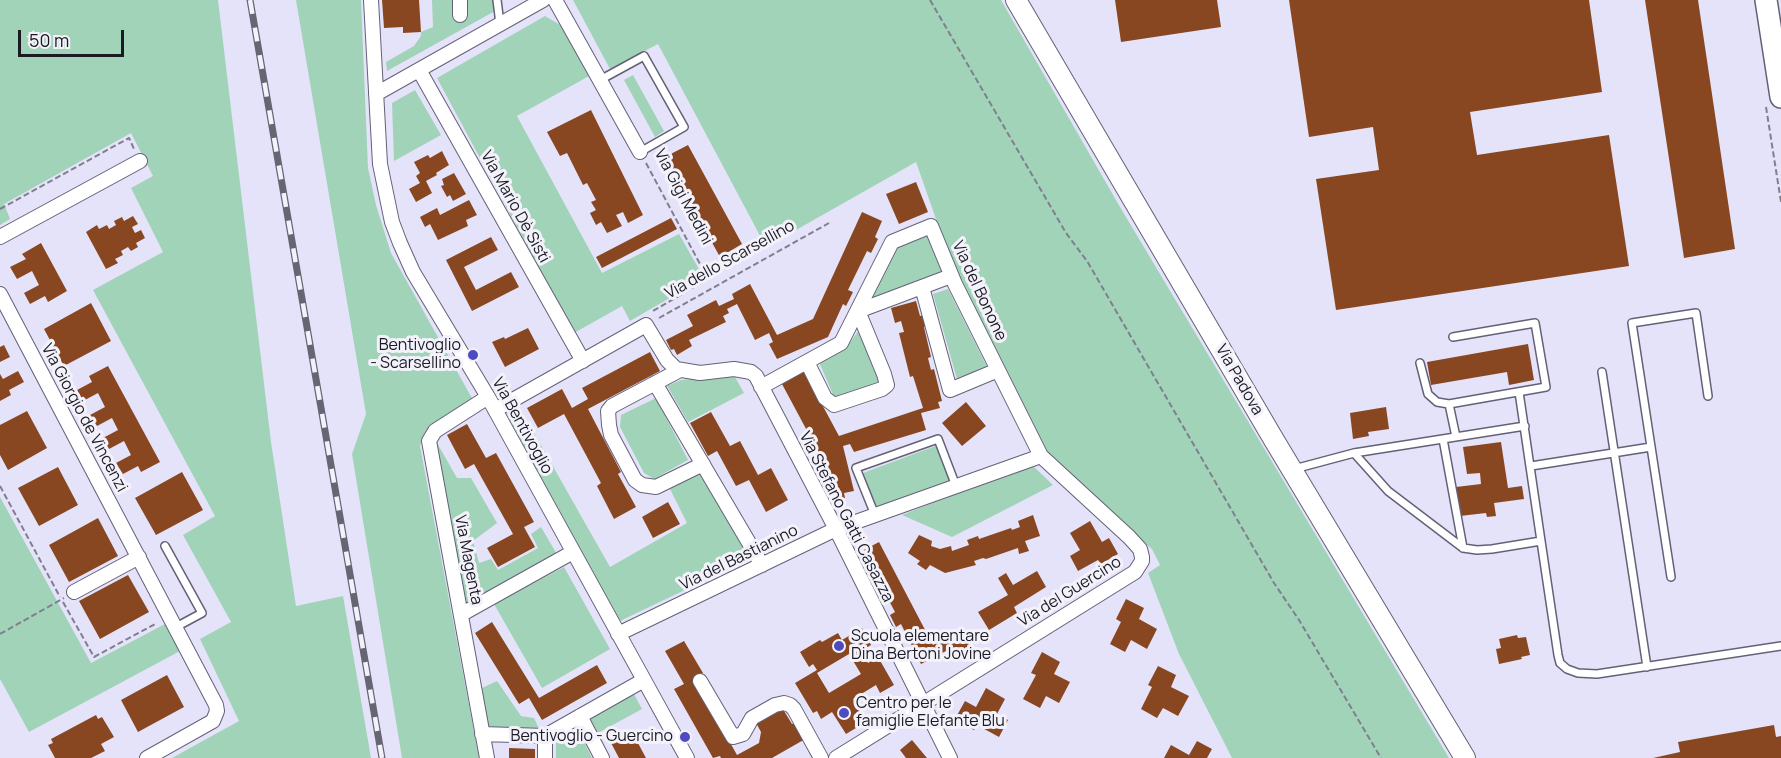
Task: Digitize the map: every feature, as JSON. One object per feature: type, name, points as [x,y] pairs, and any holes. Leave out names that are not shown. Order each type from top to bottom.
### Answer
[{"type":"main road","name":"Via Padova","points":[[1016,0],[1292,470],[1465,758]]},
{"type":"main road","points":[[1766,0],[1781,97]]},
{"type":"street","name":"Via Bentivoglio","points":[[371,0],[382,173],[392,222],[400,243],[413,272],[488,397],[687,758]]},
{"type":"street","points":[[460,0],[460,15]]},
{"type":"street","points":[[376,94],[543,0]]},
{"type":"street","name":"Via Gigi Medini","points":[[555,0],[640,152]]},
{"type":"street","name":"Via Mario Dè Sisti","points":[[419,70],[583,361]]},
{"type":"street","points":[[0,237],[140,161]]},
{"type":"street","name":"Via del Bonone","points":[[858,311],[892,242],[931,226],[951,276],[1041,456],[1129,537]]},
{"type":"street","points":[[495,411],[583,361],[647,319],[671,365],[680,370],[700,373],[745,370],[756,376],[761,387],[842,343],[858,311],[951,276]]},
{"type":"street","points":[[922,287],[950,390],[998,370]]},
{"type":"street","name":"Via Giorgio de Vincenzi","points":[[0,294],[216,705],[216,716],[205,726],[147,758]]},
{"type":"street","points":[[807,362],[825,398],[834,405],[882,389],[887,385],[885,374],[858,311]]},
{"type":"street","points":[[680,370],[617,402],[609,411],[609,425],[635,480],[642,485],[656,487],[703,464]]},
{"type":"street","points":[[655,383],[762,565]]},
{"type":"street","name":"Via Stefano Gatti Casazza","points":[[761,387],[836,529],[950,758]]},
{"type":"street","name":"Via Magenta","points":[[487,758],[429,441],[435,430],[488,397]]},
{"type":"street","name":"Via del Bastianino","points":[[618,634],[836,529],[1041,456]]},
{"type":"street","name":"Via del Guercino","points":[[836,758],[1135,572],[1143,561],[1140,549],[1129,537]]},
{"type":"street","points":[[462,614],[573,552]]},
{"type":"street","points":[[74,592],[139,556]]},
{"type":"street","points":[[482,734],[545,736],[644,680]]},
{"type":"street","points":[[700,681],[733,737],[743,734],[752,718],[783,703],[794,709],[821,758]]},
{"type":"street","points":[[580,716],[602,758]]},
{"type":"street","points":[[545,736],[545,758]]},
{"type":"lane","points":[[497,0],[501,24]]},
{"type":"lane","points":[[600,80],[644,56],[684,127],[640,152]]},
{"type":"lane","points":[[1671,577],[1632,323],[1696,313],[1708,396]]},
{"type":"lane","points":[[1420,363],[1428,394],[1437,402],[1449,404],[1546,387],[1535,323],[1453,337]]},
{"type":"lane","points":[[1602,372],[1647,667]]},
{"type":"lane","points":[[1519,392],[1560,663],[1578,674],[1597,674],[1781,646]]},
{"type":"lane","points":[[1449,404],[1456,437]]},
{"type":"lane","points":[[1292,470],[1354,453],[1525,426]]},
{"type":"lane","points":[[875,515],[856,468],[928,442],[938,439],[956,486]]},
{"type":"lane","points":[[1443,439],[1462,548]]},
{"type":"lane","points":[[1531,466],[1651,447]]},
{"type":"lane","points":[[1354,453],[1388,490],[1462,548],[1492,549],[1541,541]]},
{"type":"lane","points":[[165,546],[202,613],[176,627]]},
{"type":"path","points":[[930,0],[1066,233],[1088,261],[1274,583],[1299,620],[1382,758]]},
{"type":"path","points":[[0,209],[129,138],[140,161]]},
{"type":"path","name":"Via Gigi Medini","points":[[640,152],[708,279],[647,319]]},
{"type":"path","name":"Via dello Scarsellino","points":[[647,319],[829,223]]},
{"type":"path","points":[[0,634],[74,592]]},
{"type":"green space","points":[[0,0],[218,0],[271,442],[296,606],[343,596],[371,758],[172,758],[239,721],[200,639],[231,622],[183,535],[215,516],[93,290],[163,252],[131,188],[153,176],[131,133],[4,204],[10,219],[0,225]]},
{"type":"green space","points":[[296,0],[361,0],[368,168],[376,205],[391,253],[473,400],[425,432],[420,446],[479,758],[402,758],[352,454],[366,414]]},
{"type":"green space","points":[[432,0],[493,0],[495,11],[387,71],[386,62],[414,46],[421,32],[433,27]]},
{"type":"green space","points":[[573,0],[1001,0],[1120,207],[1449,758],[1232,758],[1179,654],[1148,573],[1160,565],[1152,549],[1044,455],[956,276],[916,162],[766,247],[658,44],[610,69]]},
{"type":"green space","points":[[545,16],[562,26],[591,75],[517,116],[602,273],[679,234],[704,278],[630,321],[622,306],[574,333],[437,78]]},
{"type":"green space","points":[[633,75],[664,131],[655,137],[624,80]]},
{"type":"green space","points":[[415,90],[441,135],[394,161],[392,103]]},
{"type":"green space","points":[[930,235],[946,273],[867,301],[897,248]]},
{"type":"green space","points":[[948,289],[987,367],[957,379],[933,294]]},
{"type":"green space","points":[[859,330],[881,381],[835,399],[819,362],[845,349]]},
{"type":"green space","points":[[734,375],[744,393],[688,422],[667,386],[681,380]]},
{"type":"green space","points":[[656,398],[688,460],[654,479],[644,473],[620,427],[621,415]]},
{"type":"green space","points":[[517,403],[610,567],[687,523],[670,489],[701,471],[752,558],[620,621],[502,412]]},
{"type":"green space","points":[[436,441],[457,478],[471,478],[497,523],[473,541],[479,563],[491,559],[498,570],[538,548],[531,534],[541,527],[558,556],[465,605],[435,451]]},
{"type":"green space","points":[[938,445],[951,481],[876,508],[863,473]]},
{"type":"green space","points":[[1031,464],[1053,485],[952,537],[902,515]]},
{"type":"green space","points":[[0,497],[91,663],[165,624],[180,651],[29,732],[0,679]]},
{"type":"green space","points":[[564,567],[610,649],[542,688],[494,604]]},
{"type":"green space","points":[[497,681],[521,716],[534,718],[541,733],[487,730],[482,688]]},
{"type":"green space","points":[[634,694],[642,709],[598,733],[590,719]]},
{"type":"green space","points":[[576,726],[592,758],[556,758],[556,739]]},
{"type":"building","points":[[382,0],[419,0],[421,32],[403,33],[403,27],[384,28]]},
{"type":"building","points":[[1115,0],[1217,0],[1221,27],[1121,42]]},
{"type":"building","points":[[1289,0],[1589,0],[1602,92],[1470,112],[1477,155],[1609,135],[1629,266],[1336,310],[1316,179],[1379,170],[1373,127],[1309,137]]},
{"type":"building","points":[[1645,0],[1698,0],[1735,249],[1684,258]]},
{"type":"building","points":[[591,110],[643,215],[628,223],[623,212],[616,215],[622,226],[607,233],[601,222],[596,225],[590,213],[596,210],[591,202],[596,200],[587,183],[583,185],[567,153],[560,156],[547,132]]},
{"type":"building","points":[[688,145],[742,244],[720,257],[665,157]]},
{"type":"building","points":[[442,151],[449,165],[426,181],[432,193],[416,202],[409,189],[420,183],[416,176],[420,173],[414,162],[428,155],[430,158]]},
{"type":"building","points":[[454,173],[466,194],[453,201],[450,195],[447,197],[441,186],[444,185],[442,179]]},
{"type":"building","points":[[916,182],[928,212],[899,224],[886,194]]},
{"type":"building","points":[[469,200],[477,215],[466,220],[468,226],[438,240],[430,224],[425,227],[420,217],[437,208],[440,215]]},
{"type":"building","points":[[862,212],[882,221],[875,237],[878,239],[871,253],[867,251],[848,290],[853,292],[846,306],[843,304],[828,337],[777,359],[769,344],[773,342],[769,333],[755,340],[737,304],[727,309],[729,313],[723,316],[726,322],[689,340],[692,346],[677,355],[674,349],[671,350],[666,340],[693,326],[687,315],[716,300],[719,306],[734,299],[732,294],[750,284],[777,335],[813,319]]},
{"type":"building","points":[[133,216],[138,224],[132,227],[135,233],[141,230],[145,238],[136,243],[138,247],[131,251],[128,247],[121,251],[123,255],[115,259],[118,263],[106,269],[86,232],[97,225],[99,229],[107,225],[109,229],[116,225],[114,221],[122,217],[124,221]]},
{"type":"building","points":[[671,218],[677,229],[602,268],[596,257]]},
{"type":"building","points":[[491,237],[498,250],[464,267],[476,290],[511,272],[519,287],[472,311],[446,260]]},
{"type":"building","points":[[41,243],[67,291],[48,302],[45,296],[30,304],[24,293],[39,285],[32,271],[17,279],[10,267],[26,259],[22,254]]},
{"type":"building","points":[[916,301],[920,316],[924,315],[927,326],[924,327],[931,357],[928,358],[931,370],[934,369],[942,401],[938,402],[940,408],[921,413],[926,430],[854,452],[850,444],[843,446],[854,491],[844,493],[845,498],[831,498],[820,455],[782,384],[804,371],[839,436],[923,408],[913,376],[910,377],[899,333],[904,332],[901,321],[895,323],[891,308]]},
{"type":"building","points":[[91,303],[111,341],[64,366],[44,329]]},
{"type":"building","points":[[528,328],[539,349],[505,367],[492,342],[504,337],[505,339]]},
{"type":"building","points":[[1528,344],[1534,380],[1509,385],[1507,372],[1431,385],[1427,362]]},
{"type":"building","points":[[4,345],[10,357],[0,362],[0,347]]},
{"type":"building","points":[[650,352],[660,371],[588,409],[621,472],[618,474],[636,507],[614,519],[597,486],[601,483],[564,414],[538,428],[527,408],[562,389],[572,408],[588,399],[582,388]]},
{"type":"building","points":[[108,366],[160,462],[141,472],[138,466],[123,474],[116,463],[131,455],[124,441],[109,449],[103,438],[118,430],[112,418],[97,426],[90,415],[105,407],[98,393],[83,401],[77,390],[92,382],[89,376]]},
{"type":"building","points":[[18,371],[24,382],[9,390],[11,395],[0,401],[0,374],[3,379]]},
{"type":"building","points":[[966,402],[986,426],[962,446],[942,423]]},
{"type":"building","points":[[1386,407],[1389,429],[1368,432],[1369,436],[1353,439],[1350,413]]},
{"type":"building","points":[[27,411],[47,448],[8,470],[0,455],[0,425]]},
{"type":"building","points":[[711,412],[730,446],[740,441],[758,475],[771,468],[788,500],[766,512],[749,480],[736,486],[717,451],[708,456],[690,423]]},
{"type":"building","points":[[467,424],[486,458],[496,453],[534,522],[524,527],[535,547],[498,567],[487,548],[513,534],[474,464],[465,469],[447,435]]},
{"type":"building","points":[[1501,442],[1508,488],[1522,486],[1524,499],[1494,503],[1496,516],[1487,517],[1486,513],[1460,516],[1456,487],[1481,484],[1480,473],[1467,474],[1463,447]]},
{"type":"building","points":[[58,467],[78,505],[39,526],[18,488]]},
{"type":"building","points":[[182,472],[203,510],[156,535],[135,498]]},
{"type":"building","points":[[668,502],[680,524],[653,538],[642,517]]},
{"type":"building","points":[[1033,515],[1040,536],[1025,541],[1029,551],[1019,554],[1018,548],[974,561],[976,565],[945,573],[930,565],[926,570],[917,564],[920,561],[908,553],[919,535],[932,541],[931,546],[940,549],[951,546],[952,551],[969,545],[967,540],[978,536],[979,539],[1020,527],[1018,521]]},
{"type":"building","points":[[98,518],[118,556],[69,582],[49,545]]},
{"type":"building","points":[[1090,521],[1102,542],[1109,538],[1118,554],[1101,564],[1098,560],[1078,571],[1070,556],[1080,550],[1070,533]]},
{"type":"building","points":[[879,542],[933,645],[964,629],[972,646],[949,658],[946,651],[921,664],[901,624],[896,627],[890,615],[895,612],[877,578],[874,580],[867,567],[872,565],[864,550]]},
{"type":"building","points":[[1037,571],[1046,587],[1014,607],[1017,613],[989,630],[978,612],[1008,595],[998,578],[1006,573],[1013,585]]},
{"type":"building","points":[[128,575],[149,612],[100,639],[79,601]]},
{"type":"building","points":[[1126,599],[1144,608],[1139,619],[1157,629],[1147,649],[1131,640],[1125,652],[1110,644],[1121,622],[1116,619]]},
{"type":"building","points":[[492,622],[539,698],[597,665],[607,683],[542,720],[529,698],[519,704],[475,633]]},
{"type":"building","points":[[862,628],[871,645],[861,651],[868,663],[878,657],[894,685],[880,693],[876,685],[853,699],[860,711],[854,715],[861,725],[846,734],[832,712],[821,719],[817,711],[813,713],[795,683],[817,670],[813,664],[809,667],[800,652],[838,633],[842,640]],"holes":[[[849,654],[861,674],[829,693],[817,673]]]},
{"type":"building","points":[[1517,635],[1518,638],[1526,637],[1530,655],[1499,664],[1496,649],[1501,648],[1499,639]]},
{"type":"building","points":[[684,641],[703,673],[694,678],[737,755],[759,743],[761,732],[755,721],[781,706],[792,724],[798,721],[807,738],[772,758],[721,758],[720,756],[713,758],[674,689],[684,684],[665,651]]},
{"type":"building","points":[[1042,652],[1060,662],[1054,674],[1070,682],[1059,703],[1046,696],[1040,708],[1023,699],[1036,675],[1031,673]]},
{"type":"building","points":[[1158,666],[1176,675],[1171,687],[1189,696],[1178,716],[1163,708],[1157,718],[1141,709],[1152,687],[1148,685]]},
{"type":"building","points":[[167,675],[184,707],[138,732],[121,700]]},
{"type":"building","points":[[986,688],[1005,699],[997,714],[1008,720],[999,737],[977,725],[974,730],[955,719],[965,701],[976,707]]},
{"type":"building","points":[[96,715],[98,719],[102,717],[114,737],[101,744],[105,751],[91,758],[55,758],[48,745],[53,743],[51,739]]},
{"type":"building","points":[[1774,725],[1776,737],[1781,736],[1781,758],[1653,758],[1680,752],[1678,742]]},
{"type":"building","points":[[631,730],[646,758],[619,758],[610,741]]},
{"type":"building","points":[[912,740],[927,758],[906,758],[900,750]]},
{"type":"building","points":[[1197,741],[1212,749],[1207,758],[1164,758],[1171,745],[1189,755]]},
{"type":"building","points":[[509,748],[535,749],[535,758],[509,758]]},
{"type":"railway","points":[[250,0],[382,758]]},
{"type":"place","name":"Bentivoglio - Scarsellino","points":[[473,355]]},
{"type":"place","name":"Scuola elementare Dina Bertoni Jovine","points":[[839,646]]},
{"type":"place","name":"Centro per le famiglie Elefante Blu","points":[[844,713]]},
{"type":"place","name":"Bentivoglio - Guercino","points":[[685,737]]}]
